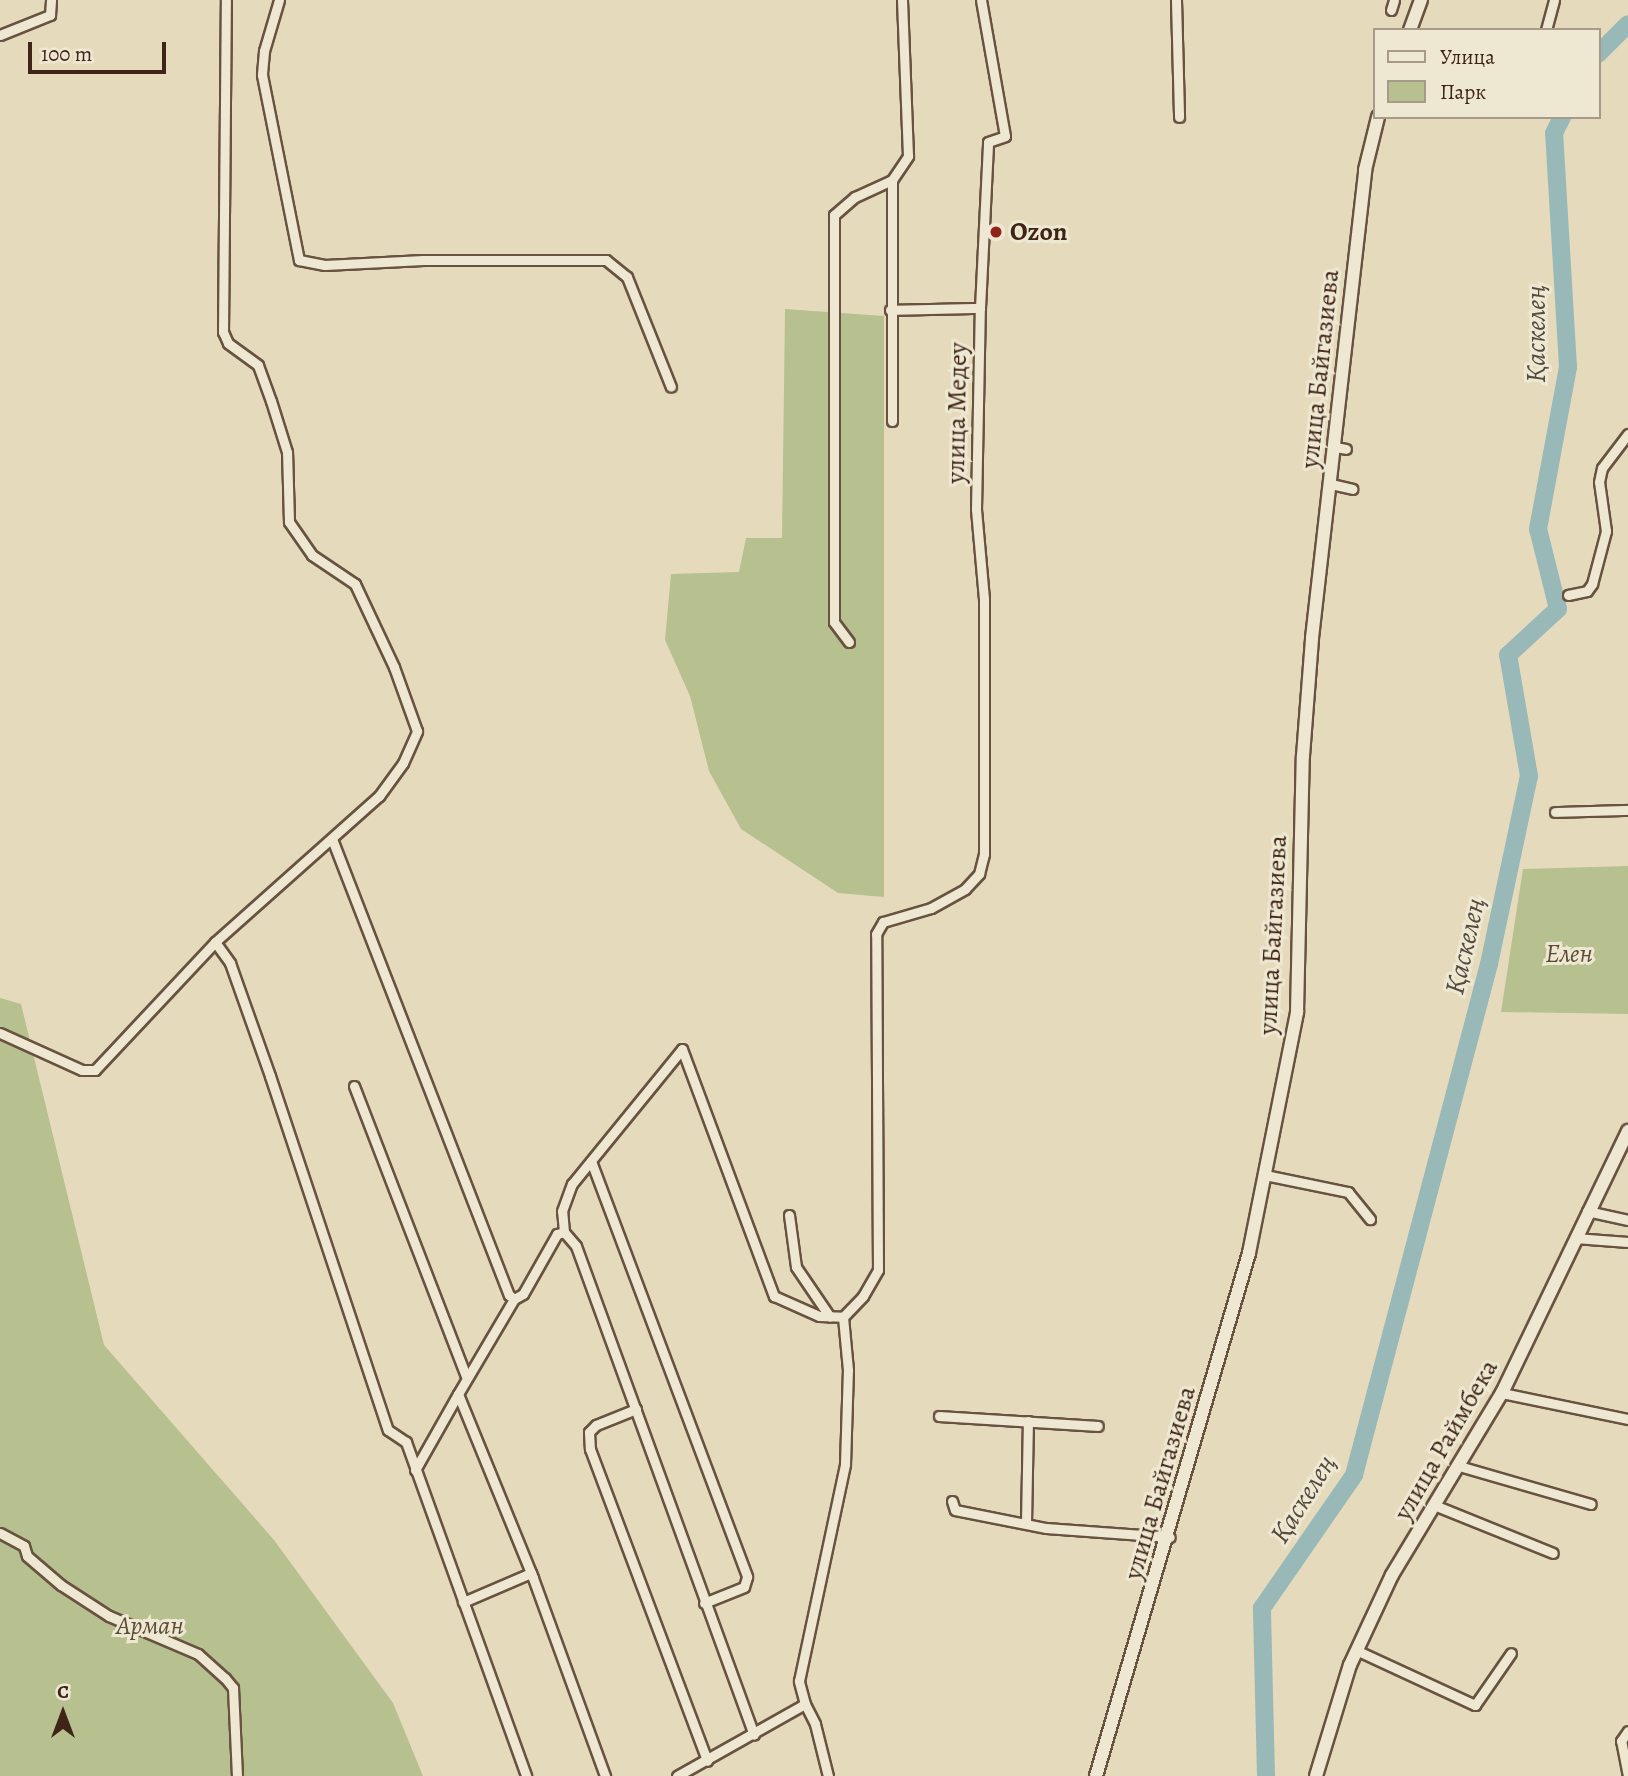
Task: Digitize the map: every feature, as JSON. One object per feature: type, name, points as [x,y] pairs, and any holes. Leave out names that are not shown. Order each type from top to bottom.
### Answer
[{"type":"main road","points":[[1411,28],[1421,0]]},
{"type":"main road","name":"улица Байгазиева","points":[[1096,1776],[1170,1536],[1250,1253],[1297,1012],[1303,756],[1331,484],[1340,448],[1365,170],[1377,119]]},
{"type":"main road","name":"улица Раймбека","points":[[1316,1776],[1325,1739],[1358,1651],[1392,1575],[1502,1393],[1587,1211],[1628,1131]]},
{"type":"street","points":[[0,35],[50,15],[51,0]]},
{"type":"street","points":[[0,1034],[82,1070],[95,1070],[215,942],[332,839],[391,781],[415,740],[416,722],[355,584],[312,555],[297,537],[285,508],[288,452],[264,382],[257,365],[224,338],[226,0]]},
{"type":"street","points":[[279,0],[264,51],[262,75],[299,260],[325,265],[423,260],[606,260],[627,277],[671,387]]},
{"type":"street","points":[[849,642],[834,622],[834,215],[855,197],[892,180],[908,156],[902,0]]},
{"type":"street","name":"улица Медеу","points":[[843,1317],[863,1296],[878,1269],[877,928],[894,918],[931,908],[965,888],[979,874],[984,841],[984,599],[976,509],[980,308],[988,142],[1004,136],[981,0]]},
{"type":"street","points":[[1177,0],[1179,117]]},
{"type":"street","points":[[1391,10],[1394,0]]},
{"type":"street","points":[[1547,28],[1554,0]]},
{"type":"street","points":[[892,180],[892,421]]},
{"type":"street","points":[[891,310],[980,308]]},
{"type":"street","points":[[1568,595],[1587,591],[1592,584],[1606,531],[1599,482],[1602,468],[1628,434]]},
{"type":"street","points":[[1331,484],[1352,489]]},
{"type":"street","points":[[1555,812],[1628,810]]},
{"type":"street","points":[[332,839],[503,1284],[514,1299]]},
{"type":"street","points":[[215,942],[230,963],[388,1430],[406,1442],[526,1776]]},
{"type":"street","points":[[754,1735],[576,1246],[564,1232],[565,1196],[682,1049],[774,1296],[830,1317],[843,1317],[848,1370],[844,1388],[845,1464],[799,1681],[805,1704],[816,1724],[828,1776]]},
{"type":"street","points":[[354,1086],[466,1376]]},
{"type":"street","points":[[591,1161],[747,1577],[744,1587],[704,1603]]},
{"type":"street","points":[[1265,1175],[1348,1192],[1370,1219]]},
{"type":"street","points":[[1587,1211],[1628,1220]]},
{"type":"street","points":[[789,1215],[796,1267],[830,1317]]},
{"type":"street","points":[[415,1470],[466,1376],[514,1299],[523,1294],[548,1247],[564,1232]]},
{"type":"street","points":[[1575,1238],[1628,1242]]},
{"type":"street","points":[[1502,1393],[1628,1419]]},
{"type":"street","points":[[458,1394],[531,1573],[605,1776]]},
{"type":"street","points":[[636,1409],[596,1424],[589,1432],[590,1449],[707,1761]]},
{"type":"street","points":[[939,1416],[1098,1426]]},
{"type":"street","points":[[1026,1523],[1028,1422]]},
{"type":"street","points":[[1459,1466],[1591,1504]]},
{"type":"street","points":[[952,1501],[956,1510],[1073,1532],[1170,1536]]},
{"type":"street","points":[[1434,1505],[1553,1553]]},
{"type":"street","points":[[0,1533],[24,1546],[27,1556],[61,1585],[109,1616],[198,1654],[225,1678],[233,1688],[237,1776]]},
{"type":"street","points":[[463,1602],[531,1573]]},
{"type":"street","points":[[1358,1651],[1475,1705],[1511,1653]]},
{"type":"street","points":[[680,1775],[805,1704]]},
{"type":"street","points":[[1628,1731],[1621,1741],[1628,1776]]},
{"type":"green space","points":[[785,309],[884,316],[884,897],[838,893],[741,829],[709,771],[690,696],[665,640],[671,574],[739,572],[746,538],[782,538]]},
{"type":"green space","name":"Елен","points":[[1628,866],[1628,1014],[1501,1012],[1523,869]]},
{"type":"green space","name":"Арман","points":[[0,998],[21,1004],[104,1345],[274,1540],[393,1703],[423,1776],[0,1776]]},
{"type":"waterway","name":"Қаскелең","points":[[1600,52],[1628,24]]},
{"type":"waterway","name":"Қаскелең","points":[[1266,1776],[1262,1608],[1354,1475],[1489,964],[1529,776],[1508,655],[1558,609],[1538,529],[1568,367],[1554,133],[1561,119]]},
{"type":"place","name":"Ozon","points":[[996,232]]}]
